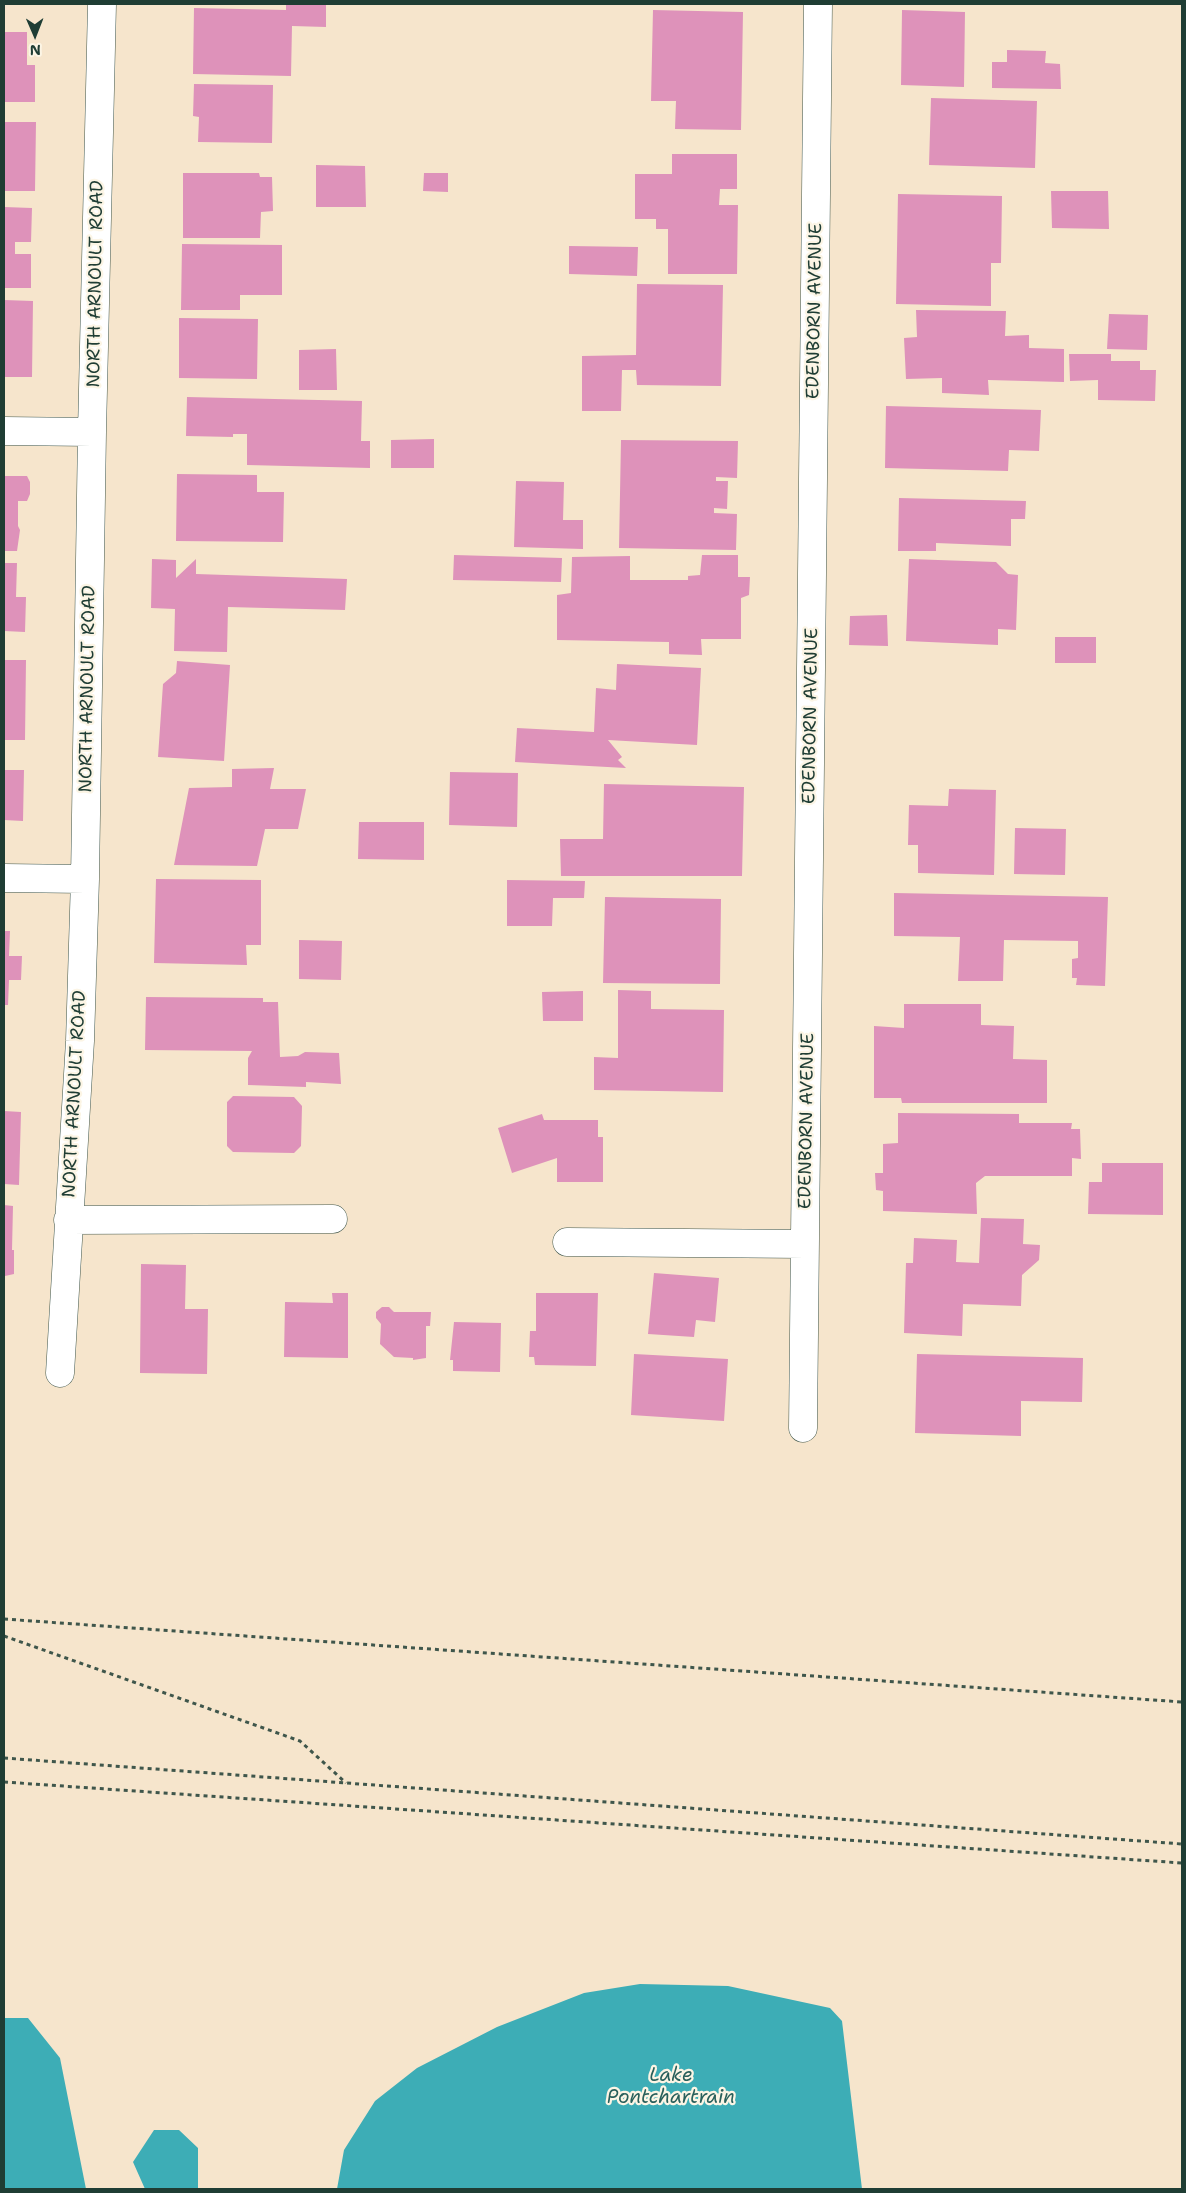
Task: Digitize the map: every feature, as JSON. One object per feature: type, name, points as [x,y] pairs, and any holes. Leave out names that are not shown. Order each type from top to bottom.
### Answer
[{"type":"street","name":"NORTH ARNOULT ROAD","points":[[60,1373],[80,1041],[85,879],[92,432],[102,4]]},
{"type":"street","name":"EDENBORN AVENUE","points":[[803,1428],[818,4]]},
{"type":"street","points":[[4,431],[92,432]]},
{"type":"street","points":[[4,878],[85,879]]},
{"type":"street","points":[[68,1220],[333,1218]]},
{"type":"street","points":[[567,1242],[805,1244]]},
{"type":"path","points":[[4,1619],[1182,1702]]},
{"type":"path","points":[[4,1636],[300,1742],[347,1783]]},
{"type":"path","points":[[4,1758],[1182,1844]]},
{"type":"path","points":[[4,1782],[1182,1863]]},
{"type":"water","name":"Lake Pontchartrain","points":[[640,1984],[728,1986],[830,2008],[842,2021],[862,2189],[337,2189],[344,2150],[375,2101],[417,2068],[497,2027],[584,1993]]},
{"type":"water","points":[[4,2018],[28,2018],[60,2058],[86,2189],[4,2189]]},
{"type":"water","points":[[154,2130],[179,2130],[198,2148],[198,2189],[145,2189],[133,2162]]},
{"type":"building","points":[[286,4],[326,4],[326,27],[292,26],[291,76],[193,74],[194,8],[286,10]]},
{"type":"building","points":[[653,10],[743,12],[741,130],[675,129],[676,101],[651,101]]},
{"type":"building","points":[[902,10],[965,12],[964,87],[901,85]]},
{"type":"building","points":[[4,32],[27,32],[27,65],[35,65],[35,102],[4,102]]},
{"type":"building","points":[[1007,50],[1046,51],[1045,63],[1060,64],[1061,89],[992,88],[992,62],[1007,62]]},
{"type":"building","points":[[194,84],[273,85],[272,143],[198,142],[199,117],[193,116]]},
{"type":"building","points":[[931,98],[1037,101],[1035,168],[929,165]]},
{"type":"building","points":[[4,122],[36,122],[35,191],[4,191]]},
{"type":"building","points":[[672,154],[737,154],[737,189],[720,189],[719,205],[738,205],[737,274],[668,274],[668,229],[656,229],[656,219],[635,219],[635,174],[672,174]]},
{"type":"building","points":[[316,165],[365,166],[366,207],[316,207]]},
{"type":"building","points":[[183,173],[259,173],[260,177],[272,177],[273,211],[261,212],[260,238],[183,238]]},
{"type":"building","points":[[424,173],[448,173],[448,192],[423,191]]},
{"type":"building","points":[[1051,191],[1108,191],[1109,229],[1052,228]]},
{"type":"building","points":[[898,194],[1002,196],[1001,263],[991,263],[991,306],[896,304]]},
{"type":"building","points":[[4,207],[32,208],[31,242],[15,242],[15,254],[31,254],[31,288],[4,288]]},
{"type":"building","points":[[182,244],[282,245],[282,295],[240,295],[240,310],[181,310]]},
{"type":"building","points":[[569,246],[638,247],[637,276],[569,274]]},
{"type":"building","points":[[637,284],[723,285],[721,386],[637,385],[636,370],[622,370],[621,411],[582,411],[582,356],[636,355]]},
{"type":"building","points":[[4,300],[33,301],[32,377],[4,377]]},
{"type":"building","points":[[916,310],[1006,311],[1005,336],[1029,335],[1029,348],[1064,349],[1064,382],[988,380],[989,395],[942,393],[942,378],[906,379],[904,338],[917,337]]},
{"type":"building","points":[[1109,314],[1148,315],[1147,350],[1107,349]]},
{"type":"building","points":[[179,318],[258,319],[257,379],[179,378]]},
{"type":"building","points":[[336,349],[337,390],[299,390],[299,350]]},
{"type":"building","points":[[1069,354],[1111,354],[1111,361],[1140,361],[1140,370],[1156,370],[1155,401],[1098,400],[1098,380],[1070,381]]},
{"type":"building","points":[[187,397],[362,401],[361,441],[370,441],[370,468],[247,465],[247,434],[233,434],[233,437],[186,436]]},
{"type":"building","points":[[886,406],[1041,410],[1039,451],[1009,450],[1008,471],[885,468]]},
{"type":"building","points":[[434,439],[434,468],[391,468],[391,440]]},
{"type":"building","points":[[621,440],[738,441],[737,478],[716,477],[716,481],[728,481],[727,509],[714,508],[714,513],[737,514],[736,550],[619,548]]},
{"type":"building","points":[[177,474],[257,475],[257,492],[284,492],[283,542],[176,541]]},
{"type":"building","points":[[4,476],[27,476],[30,482],[30,494],[27,501],[18,501],[18,526],[20,530],[17,551],[4,551]]},
{"type":"building","points":[[516,481],[564,482],[563,520],[583,520],[583,549],[514,547]]},
{"type":"building","points":[[899,498],[1026,501],[1025,519],[1011,519],[1011,546],[936,543],[936,551],[898,551]]},
{"type":"building","points":[[454,555],[562,558],[561,582],[453,580]]},
{"type":"building","points":[[702,555],[738,555],[738,577],[750,577],[749,595],[741,598],[741,639],[701,639],[702,655],[669,654],[669,642],[557,640],[557,595],[571,593],[572,557],[630,556],[630,580],[688,580],[688,576],[700,575]]},
{"type":"building","points":[[152,559],[176,560],[176,578],[196,559],[196,574],[347,579],[345,610],[228,607],[227,652],[174,651],[175,609],[151,608]]},
{"type":"building","points":[[909,559],[996,562],[1008,574],[1018,575],[1016,630],[998,629],[998,645],[906,641]]},
{"type":"building","points":[[4,563],[17,563],[16,597],[26,597],[25,632],[4,631]]},
{"type":"building","points":[[887,615],[888,646],[849,645],[850,616]]},
{"type":"building","points":[[1055,637],[1096,637],[1096,663],[1055,663]]},
{"type":"building","points":[[4,660],[26,660],[25,740],[4,740]]},
{"type":"building","points":[[177,661],[230,665],[224,761],[158,757],[163,684],[176,673]]},
{"type":"building","points":[[617,664],[701,668],[697,745],[608,740],[622,757],[618,760],[626,768],[515,762],[517,728],[594,732],[596,688],[616,690]]},
{"type":"building","points":[[274,768],[270,789],[306,789],[298,829],[265,829],[257,866],[174,865],[189,788],[232,787],[232,769]]},
{"type":"building","points":[[4,770],[24,770],[23,821],[4,820]]},
{"type":"building","points":[[450,772],[518,773],[517,827],[449,825]]},
{"type":"building","points":[[604,784],[744,787],[742,876],[561,876],[560,839],[603,839]]},
{"type":"building","points":[[949,789],[996,790],[994,875],[918,873],[918,845],[908,845],[909,805],[948,806]]},
{"type":"building","points":[[359,822],[424,822],[424,860],[358,859]]},
{"type":"building","points":[[1015,828],[1066,829],[1065,875],[1014,874]]},
{"type":"building","points":[[156,879],[261,880],[261,945],[246,945],[247,965],[154,963]]},
{"type":"building","points":[[507,880],[585,881],[584,898],[553,898],[552,926],[507,926]]},
{"type":"building","points":[[894,893],[1108,897],[1105,986],[1076,985],[1077,978],[1072,978],[1072,959],[1078,958],[1078,941],[1004,940],[1003,981],[958,981],[960,937],[894,936]]},
{"type":"building","points":[[605,897],[721,899],[720,984],[603,983]]},
{"type":"building","points":[[4,931],[10,931],[9,956],[22,956],[21,980],[9,980],[8,1005],[4,1005]]},
{"type":"building","points":[[299,940],[342,941],[341,980],[299,979]]},
{"type":"building","points":[[618,990],[651,991],[651,1009],[724,1010],[723,1092],[594,1090],[594,1057],[618,1058]]},
{"type":"building","points":[[583,991],[583,1021],[543,1021],[542,992]]},
{"type":"building","points":[[146,997],[263,998],[263,1002],[278,1002],[280,1057],[298,1056],[305,1052],[339,1053],[341,1084],[306,1082],[306,1087],[248,1085],[248,1058],[252,1051],[145,1050]]},
{"type":"building","points":[[904,1004],[981,1004],[981,1025],[1014,1026],[1013,1059],[1047,1060],[1047,1103],[902,1103],[901,1098],[874,1098],[874,1026],[904,1028]]},
{"type":"building","points":[[233,1096],[294,1097],[302,1106],[301,1146],[294,1153],[233,1152],[227,1146],[227,1102]]},
{"type":"building","points":[[4,1111],[21,1112],[19,1185],[4,1184]]},
{"type":"building","points":[[898,1113],[1019,1114],[1019,1123],[1072,1123],[1071,1129],[1080,1129],[1081,1159],[1072,1158],[1072,1176],[985,1176],[976,1183],[977,1214],[883,1211],[883,1191],[876,1190],[875,1173],[883,1173],[883,1144],[898,1143]]},
{"type":"building","points":[[542,1114],[544,1120],[598,1120],[598,1137],[603,1137],[603,1182],[557,1182],[557,1158],[512,1173],[498,1128]]},
{"type":"building","points":[[1102,1163],[1163,1163],[1163,1215],[1088,1214],[1089,1182],[1102,1182]]},
{"type":"building","points":[[4,1205],[13,1206],[12,1250],[14,1250],[14,1274],[5,1276]]},
{"type":"building","points":[[981,1218],[1024,1219],[1023,1244],[1040,1245],[1039,1260],[1022,1275],[1021,1306],[963,1304],[962,1336],[904,1333],[906,1263],[913,1263],[914,1238],[957,1240],[956,1262],[979,1263]]},
{"type":"building","points":[[141,1264],[186,1265],[185,1309],[208,1309],[207,1374],[140,1373]]},
{"type":"building","points":[[654,1273],[719,1278],[715,1322],[696,1320],[694,1337],[648,1334]]},
{"type":"building","points":[[332,1293],[348,1293],[348,1358],[284,1357],[285,1302],[333,1303]]},
{"type":"building","points":[[536,1293],[598,1293],[596,1366],[535,1365],[534,1357],[529,1357],[530,1331],[536,1331]]},
{"type":"building","points":[[382,1307],[389,1307],[394,1312],[431,1312],[430,1326],[426,1326],[426,1358],[413,1360],[413,1358],[394,1357],[380,1344],[381,1324],[376,1318],[376,1312]]},
{"type":"building","points":[[454,1322],[501,1323],[500,1372],[453,1371],[453,1360],[450,1360]]},
{"type":"building","points":[[634,1354],[728,1359],[724,1421],[631,1415]]},
{"type":"building","points":[[917,1354],[1083,1358],[1082,1402],[1021,1401],[1021,1436],[915,1433]]}]
